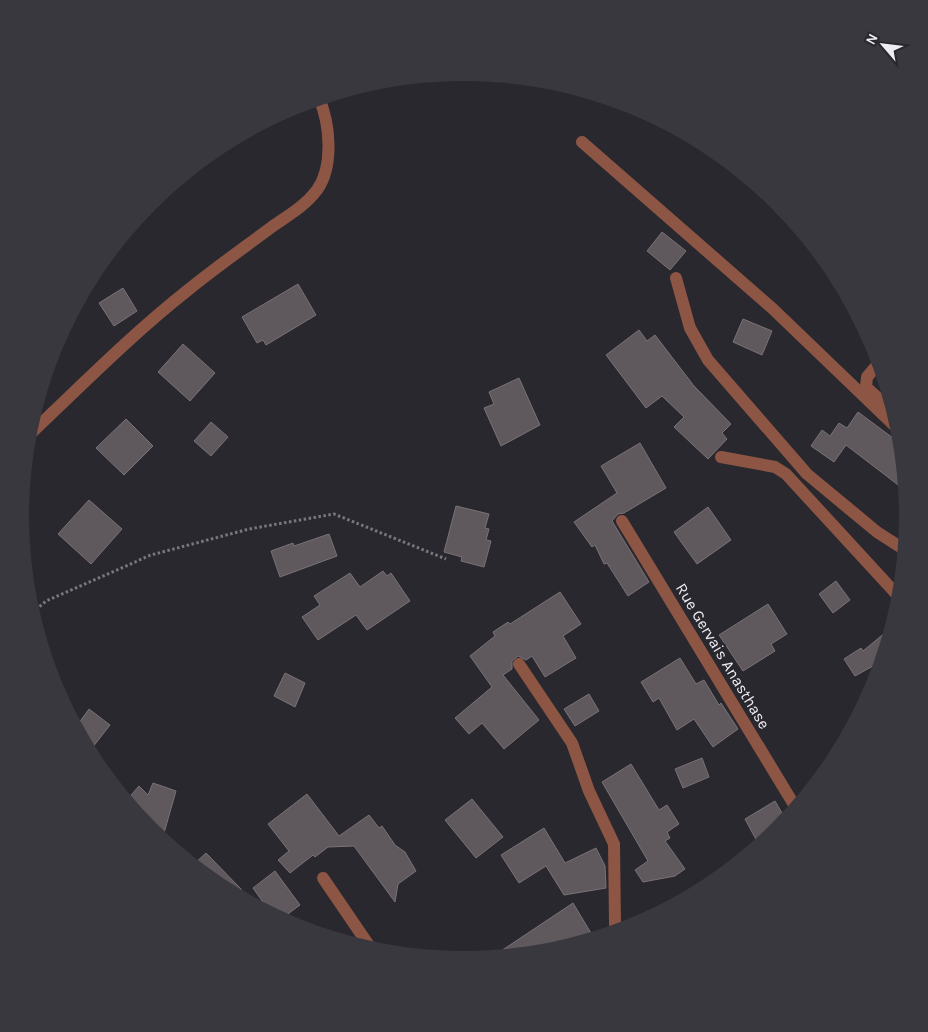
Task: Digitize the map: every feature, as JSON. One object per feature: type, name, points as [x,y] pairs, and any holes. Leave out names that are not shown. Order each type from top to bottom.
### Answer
[{"type":"street","points":[[38,426],[129,338],[189,289],[298,210],[317,190],[325,174],[328,151],[321,105]]},
{"type":"street","points":[[582,142],[772,309],[888,420]]},
{"type":"street","points":[[676,278],[690,328],[708,360],[807,474],[877,532],[898,545]]},
{"type":"street","points":[[874,370],[867,378],[866,387],[884,404]]},
{"type":"street","points":[[721,457],[775,467],[786,474],[893,590]]},
{"type":"street","name":"Rue Gervais Anasthase","points":[[622,522],[792,802]]},
{"type":"street","points":[[519,664],[572,743],[589,791],[614,844],[615,924]]},
{"type":"street","points":[[322,878],[365,939]]},
{"type":"path","points":[[39,607],[46,601],[151,555],[249,529],[334,514],[446,560]]},
{"type":"building","points":[[662,232],[686,251],[670,270],[647,251]]},
{"type":"building","points":[[298,284],[316,315],[266,345],[263,340],[257,343],[242,317]]},
{"type":"building","points":[[123,288],[137,311],[114,326],[99,303]]},
{"type":"building","points":[[743,319],[772,331],[762,355],[733,342]]},
{"type":"building","points":[[639,330],[647,341],[655,335],[694,386],[731,424],[722,433],[727,439],[708,459],[674,427],[684,417],[662,396],[646,408],[606,355]]},
{"type":"building","points":[[183,344],[215,373],[190,401],[158,372]]},
{"type":"building","points":[[519,378],[540,425],[501,446],[484,408],[494,404],[489,392]]},
{"type":"building","points":[[858,412],[892,437],[898,485],[846,445],[834,462],[811,446],[822,430],[830,436],[839,423],[847,428]]},
{"type":"building","points":[[126,419],[153,446],[124,475],[96,448]]},
{"type":"building","points":[[211,422],[228,437],[211,456],[194,441]]},
{"type":"building","points":[[640,443],[666,488],[624,513],[618,514],[612,521],[649,582],[628,596],[607,563],[604,564],[595,545],[592,547],[574,522],[617,493],[601,466]]},
{"type":"building","points":[[89,500],[122,529],[91,564],[58,534]]},
{"type":"building","points":[[456,506],[489,514],[485,528],[489,529],[486,540],[491,541],[484,567],[461,561],[462,557],[444,552]]},
{"type":"building","points":[[708,507],[731,540],[697,564],[674,532]]},
{"type":"building","points":[[329,534],[337,556],[280,577],[271,551],[293,543],[294,546]]},
{"type":"building","points":[[383,571],[387,576],[391,573],[410,601],[367,630],[356,615],[318,640],[302,617],[320,605],[314,596],[350,573],[360,587]]},
{"type":"building","points":[[836,581],[850,600],[833,613],[819,594]]},
{"type":"building","points":[[560,592],[581,624],[563,636],[576,658],[545,677],[532,656],[526,660],[518,656],[512,661],[512,669],[503,675],[539,720],[504,749],[482,723],[469,734],[455,718],[492,687],[470,656],[495,636],[493,632],[508,622],[510,624]]},
{"type":"building","points":[[768,604],[787,634],[771,644],[775,651],[743,671],[719,635]]},
{"type":"building","points":[[882,635],[872,666],[855,676],[844,659],[861,648],[863,651]]},
{"type":"building","points":[[680,658],[696,684],[704,680],[719,705],[721,703],[738,729],[713,747],[694,719],[677,730],[659,698],[653,702],[641,682]]},
{"type":"building","points":[[285,673],[305,683],[295,707],[274,696]]},
{"type":"building","points":[[589,694],[599,711],[575,726],[564,709]]},
{"type":"building","points":[[89,709],[110,725],[94,745],[80,721]]},
{"type":"building","points":[[702,758],[709,777],[683,788],[675,769]]},
{"type":"building","points":[[631,764],[659,810],[667,805],[679,824],[667,832],[670,838],[665,841],[685,869],[675,876],[643,882],[635,870],[648,861],[602,782]]},
{"type":"building","points":[[153,783],[176,791],[164,832],[131,795],[139,786],[148,795]]},
{"type":"building","points":[[307,794],[339,836],[369,815],[379,828],[382,826],[395,845],[405,852],[416,871],[398,884],[395,902],[354,846],[328,847],[315,857],[313,855],[290,873],[278,860],[289,851],[268,824]]},
{"type":"building","points":[[472,799],[503,837],[476,858],[445,820]]},
{"type":"building","points":[[775,801],[782,813],[756,839],[745,819]]},
{"type":"building","points":[[544,828],[565,863],[596,848],[605,866],[606,888],[564,895],[546,866],[519,883],[501,855]]},
{"type":"building","points":[[206,853],[242,890],[222,878],[198,860]]},
{"type":"building","points":[[275,871],[300,905],[288,914],[263,902],[253,888]]},
{"type":"building","points":[[573,903],[590,932],[549,943],[504,949]]}]
